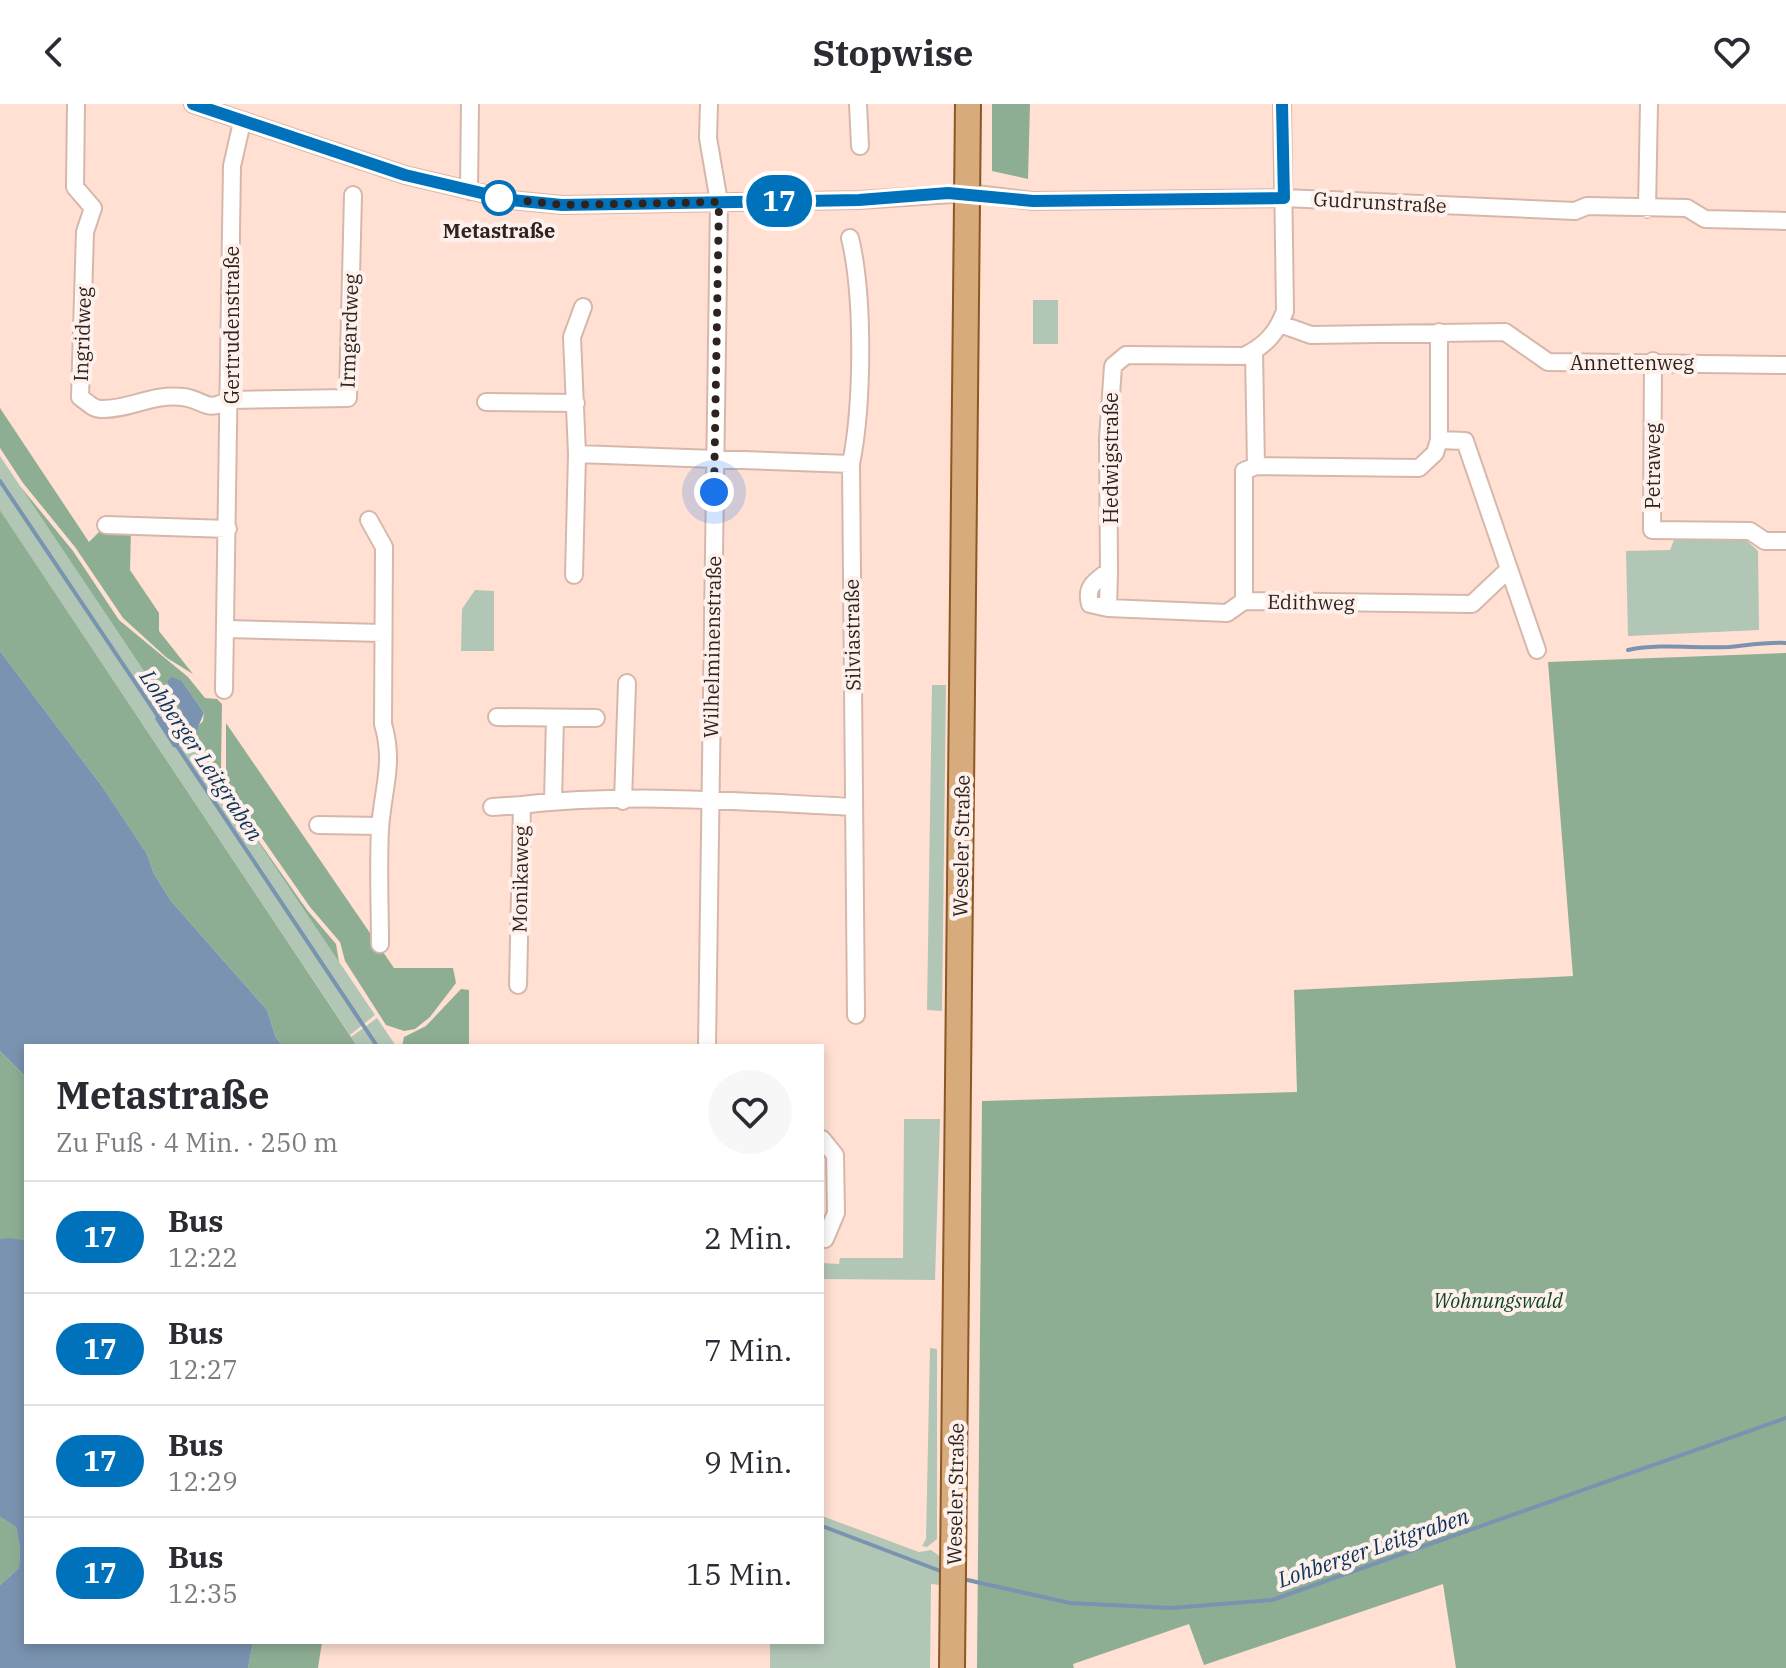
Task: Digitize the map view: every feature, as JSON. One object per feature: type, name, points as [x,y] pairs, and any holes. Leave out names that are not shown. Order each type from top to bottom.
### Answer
[{"type":"main road","name":"Weseler Straße","points":[[952,1668],[968,104]]},
{"type":"street","name":"Ingridweg","points":[[76,104],[75,187],[93,208],[85,232],[80,397],[96,409],[114,409],[144,398],[185,397],[204,406],[216,407],[230,400]]},
{"type":"street","name":"Gudrunstraße","points":[[193,104],[226,110],[242,122],[405,175],[469,191],[562,205],[859,200],[968,193],[1033,201],[1284,198],[1575,211],[1587,206],[1687,208],[1705,219],[1786,221]]},
{"type":"street","points":[[469,191],[470,104]]},
{"type":"street","name":"Wilhelminenstraße","points":[[707,1044],[719,202],[708,138],[709,104]]},
{"type":"street","points":[[858,104],[860,146]]},
{"type":"street","points":[[1254,351],[1280,324],[1285,311],[1282,104]]},
{"type":"street","points":[[1647,209],[1649,104]]},
{"type":"street","name":"Gertrudenstraße","points":[[224,690],[232,166],[242,122]]},
{"type":"street","name":"Irmgardweg","points":[[230,400],[348,398],[353,195]]},
{"type":"street","name":"Silviastraße","points":[[850,238],[859,276],[857,436],[851,464],[856,1015]]},
{"type":"street","points":[[574,575],[577,454],[572,337],[583,307]]},
{"type":"street","name":"Annettenweg","points":[[1280,324],[1311,335],[1505,332],[1548,362],[1786,365]]},
{"type":"street","points":[[1256,466],[1419,468],[1435,453],[1439,440],[1439,332]]},
{"type":"street","name":"Edithweg","points":[[1254,351],[1256,466],[1244,471],[1244,601],[1472,604],[1509,569]]},
{"type":"street","name":"Hedwigstraße","points":[[1244,601],[1227,613],[1108,608],[1090,604],[1088,595],[1089,587],[1109,571],[1108,439],[1113,366],[1126,355],[1232,357],[1254,351]]},
{"type":"street","name":"Petraweg","points":[[1653,361],[1652,530],[1750,531],[1765,541],[1786,541]]},
{"type":"street","points":[[486,402],[576,403]]},
{"type":"street","points":[[1439,440],[1465,441],[1537,650]]},
{"type":"street","points":[[577,454],[851,464]]},
{"type":"street","points":[[369,520],[384,547],[383,724],[389,745],[388,786],[380,826],[380,944]]},
{"type":"street","points":[[106,525],[228,529]]},
{"type":"street","points":[[226,629],[383,633]]},
{"type":"street","points":[[623,801],[627,683]]},
{"type":"street","points":[[497,717],[596,718]]},
{"type":"street","points":[[553,801],[555,718]]},
{"type":"street","name":"Monikaweg","points":[[518,985],[522,805],[553,801],[710,801]]},
{"type":"street","points":[[710,801],[854,807]]},
{"type":"street","points":[[492,807],[522,805]]},
{"type":"street","points":[[318,825],[380,826]]},
{"type":"street","points":[[824,1141],[835,1155],[836,1213],[825,1239]]},
{"type":"green space","points":[[992,104],[1030,104],[1028,179],[992,171]]},
{"type":"green space","points":[[1033,300],[1058,300],[1058,344],[1033,344]]},
{"type":"green space","points":[[0,408],[89,542],[102,529],[131,530],[130,570],[159,613],[159,631],[193,674],[167,658],[123,618],[75,547],[23,483],[0,448]]},
{"type":"green space","points":[[0,456],[174,716],[156,715],[155,719],[173,747],[178,747],[185,733],[375,1015],[350,1035],[0,510]]},
{"type":"green space","points":[[20,486],[73,551],[119,620],[188,677],[205,698],[217,699],[222,704],[221,766],[228,797],[185,733],[191,733],[203,721],[204,713],[182,681],[167,682],[181,711],[174,716]]},
{"type":"green space","points":[[0,510],[356,1044],[281,1044],[276,1038],[267,1010],[171,901],[154,874],[147,854],[104,789],[0,651]]},
{"type":"green space","points":[[1745,539],[1758,551],[1759,630],[1628,636],[1626,551],[1670,550],[1674,540]]},
{"type":"green space","points":[[475,590],[494,591],[494,651],[461,651],[462,609]]},
{"type":"green space","name":"Wohnungswald","points":[[1786,653],[1786,1668],[1456,1668],[1443,1584],[1204,1665],[1189,1624],[1073,1664],[1074,1668],[977,1668],[982,1101],[1297,1092],[1294,990],[1573,976],[1548,662]]},
{"type":"green space","points":[[932,685],[946,685],[942,1011],[927,1010]]},
{"type":"green space","points":[[226,723],[394,968],[453,968],[456,983],[430,1017],[415,1029],[404,1031],[386,1025],[345,961],[340,942],[310,907],[232,795],[226,771]]},
{"type":"green space","points":[[229,798],[307,910],[336,944],[339,962]]},
{"type":"green space","points":[[461,989],[469,990],[469,1044],[402,1044],[404,1037],[426,1026]]},
{"type":"green space","points":[[377,1018],[395,1044],[356,1044],[351,1037]]},
{"type":"green space","points":[[0,1051],[24,1075],[24,1240],[0,1239]]},
{"type":"green space","points":[[904,1119],[940,1119],[935,1280],[824,1279],[824,1263],[839,1264],[840,1258],[903,1258]]},
{"type":"green space","points":[[930,1348],[937,1349],[937,1539],[927,1547],[922,1546],[926,1539]]},
{"type":"green space","points":[[0,1517],[16,1527],[20,1548],[19,1568],[0,1585]]},
{"type":"green space","points":[[824,1517],[919,1552],[931,1550],[941,1557],[940,1585],[931,1584],[930,1668],[770,1668],[770,1644],[824,1644]]},
{"type":"green space","points":[[253,1644],[322,1644],[318,1668],[248,1668]]},
{"type":"water","points":[[0,651],[104,789],[147,854],[154,874],[171,901],[267,1010],[276,1038],[281,1044],[24,1044],[24,1075],[0,1051]]},
{"type":"water","points":[[171,677],[182,681],[204,713],[196,732],[182,736],[178,748],[173,747],[155,719],[156,715],[169,719],[181,711],[167,682]]},
{"type":"water","points":[[0,1239],[24,1240],[24,1644],[253,1644],[248,1668],[0,1668],[0,1585],[19,1568],[20,1548],[16,1527],[0,1517]]},
{"type":"waterway","name":"Lohberger Leitgraben","points":[[0,481],[159,718]]},
{"type":"waterway","points":[[1628,650],[1786,643]]},
{"type":"waterway","name":"Lohberger Leitgraben","points":[[177,746],[376,1044]]},
{"type":"waterway","name":"Lohberger Leitgraben","points":[[963,1579],[1070,1603],[1171,1608],[1272,1600],[1786,1418]]},
{"type":"waterway","name":"Lohberger Leitgraben","points":[[824,1527],[943,1572]]},
{"type":"bus line","name":"17","points":[[193,104],[405,175],[511,200],[562,205],[859,200],[948,193],[1033,201],[1284,198],[1282,104]]},
{"type":"place","name":"Metastraße","points":[[499,198]]},
{"type":"route","points":[[499,198],[562,205],[719,202],[714,492]]}]
